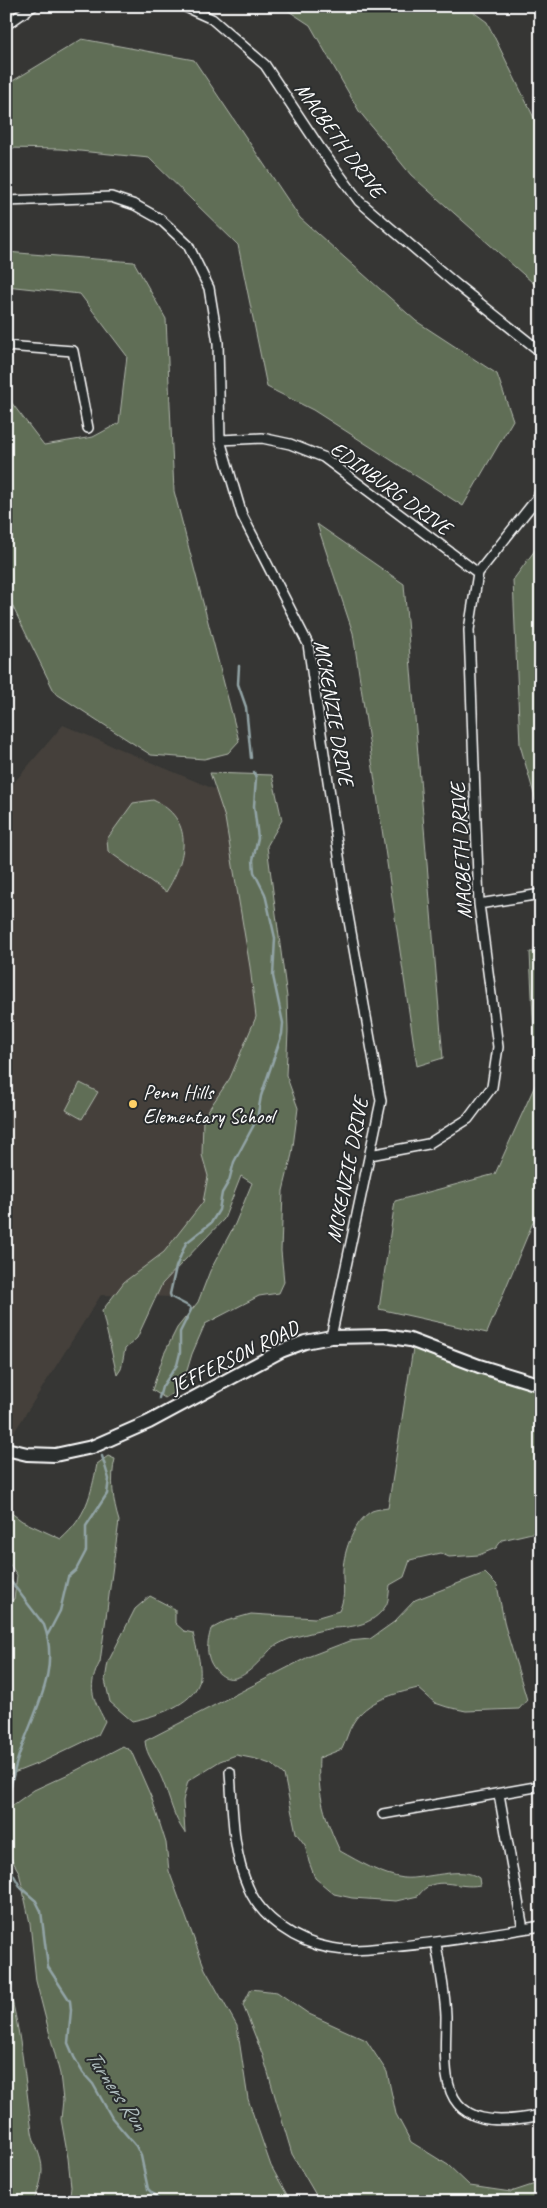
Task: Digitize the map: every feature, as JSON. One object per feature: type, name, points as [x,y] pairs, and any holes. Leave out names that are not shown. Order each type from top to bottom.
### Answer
[{"type":"street","points":[[6,25],[33,6]]},
{"type":"street","name":"MACBETH DRIVE","points":[[183,6],[212,19],[265,65],[320,148],[359,201],[457,285],[541,352]]},
{"type":"street","name":"MCKENZIE DRIVE","points":[[6,201],[111,197],[135,205],[160,219],[188,245],[209,288],[218,343],[220,440],[242,515],[308,644],[346,904],[381,1100],[330,1338]]},
{"type":"street","points":[[6,346],[73,352],[88,428]]},
{"type":"street","name":"EDINBURG DRIVE","points":[[220,440],[262,438],[290,444],[323,457],[478,573]]},
{"type":"street","name":"MACBETH DRIVE","points":[[370,1155],[428,1144],[468,1119],[492,1087],[498,1047],[479,904],[469,630],[478,573],[538,497],[541,489]]},
{"type":"street","points":[[479,904],[541,894]]},
{"type":"street","name":"JEFFERSON ROAD","points":[[6,1449],[27,1454],[55,1455],[92,1447],[149,1422],[281,1352],[305,1342],[330,1338],[371,1336],[404,1339],[541,1385]]},
{"type":"street","points":[[230,1772],[238,1863],[252,1896],[274,1921],[301,1939],[319,1946],[340,1950],[436,1944],[541,1926]]},
{"type":"street","points":[[383,1814],[541,1786]]},
{"type":"street","points":[[499,1794],[523,1929]]},
{"type":"street","points":[[436,1944],[445,2008],[447,2078],[453,2096],[466,2111],[484,2119],[510,2120],[541,2115]]},
{"type":"shaded area","name":"Penn Hills Elementary School","points":[[63,725],[254,806],[282,1034],[176,1267],[171,1297],[101,1295],[6,1445],[6,792]]},
{"type":"green space","points":[[281,6],[465,6],[487,22],[541,132],[541,290],[411,175],[359,111],[310,25]]},
{"type":"green space","points":[[82,39],[194,60],[300,218],[416,321],[497,374],[513,420],[463,506],[313,410],[267,387],[238,245],[149,158],[60,149],[6,148],[6,85]]},
{"type":"green space","points":[[6,252],[134,262],[166,319],[174,491],[239,741],[228,753],[204,759],[151,755],[55,693],[6,593],[6,401],[11,402],[44,445],[93,437],[119,423],[127,356],[80,294],[6,286]]},
{"type":"green space","points":[[317,524],[404,584],[443,1058],[417,1066],[353,633]]},
{"type":"green space","points":[[541,542],[541,799],[536,801],[520,745],[513,580]]},
{"type":"green space","points":[[210,773],[272,775],[282,820],[267,846],[287,997],[286,1075],[298,1108],[292,1154],[283,1191],[281,1251],[284,1282],[279,1293],[259,1296],[205,1324],[192,1354],[182,1387],[165,1398],[152,1390],[164,1354],[177,1328],[198,1302],[210,1271],[235,1224],[252,1183],[241,1176],[224,1219],[162,1284],[137,1338],[125,1349],[121,1369],[117,1375],[102,1311],[124,1282],[164,1252],[203,1202],[208,1176],[202,1155],[203,1118],[230,1078],[256,1017],[250,967],[225,818]]},
{"type":"green space","points":[[153,800],[166,808],[176,818],[181,829],[183,841],[179,866],[166,892],[108,851],[107,839],[133,803]]},
{"type":"green space","points":[[530,952],[541,952],[541,1203],[487,1333],[379,1309],[395,1201],[495,1174],[536,1083]]},
{"type":"green space","points":[[80,1083],[98,1092],[82,1119],[66,1110]]},
{"type":"green space","points":[[414,1342],[541,1389],[541,1472],[536,1532],[502,1540],[496,1548],[479,1555],[449,1557],[440,1553],[410,1560],[404,1577],[390,1585],[386,1605],[374,1618],[355,1626],[334,1628],[289,1639],[272,1648],[245,1674],[230,1678],[223,1676],[215,1669],[208,1655],[211,1629],[226,1621],[251,1614],[315,1618],[339,1611],[344,1595],[344,1561],[352,1536],[360,1521],[366,1515],[374,1510],[388,1508]]},
{"type":"green space","points":[[108,1456],[115,1459],[113,1490],[119,1521],[100,1662],[92,1685],[94,1698],[105,1721],[98,1735],[44,1761],[6,1776],[6,1603],[14,1599],[17,1575],[6,1559],[6,1509],[22,1521],[61,1539],[82,1514],[90,1496],[97,1464]]},
{"type":"green space","points":[[485,1573],[497,1585],[505,1626],[527,1700],[519,1709],[466,1711],[435,1703],[418,1688],[373,1703],[359,1715],[351,1726],[342,1749],[319,1758],[319,1783],[323,1806],[340,1851],[371,1867],[395,1876],[412,1878],[463,1873],[472,1874],[479,1878],[480,1885],[439,1883],[425,1889],[418,1896],[396,1901],[352,1898],[334,1894],[315,1878],[305,1845],[296,1833],[284,1775],[273,1765],[236,1755],[220,1761],[188,1781],[183,1801],[185,1833],[175,1814],[160,1774],[147,1751],[145,1741],[310,1656],[349,1641],[370,1639],[394,1622],[415,1600]]},
{"type":"green space","points":[[150,1596],[175,1609],[175,1623],[184,1631],[193,1633],[200,1675],[197,1687],[185,1700],[159,1714],[132,1721],[110,1702],[105,1680],[108,1662],[135,1609]]},
{"type":"green space","points":[[123,1746],[131,1751],[152,1799],[166,1843],[169,1871],[205,1969],[237,2026],[248,2099],[271,2166],[291,2202],[69,2202],[71,2187],[61,2119],[63,2100],[60,2074],[36,1981],[30,1923],[19,1872],[6,1850],[6,1810],[34,1790]]},
{"type":"green space","points":[[6,1977],[19,2035],[32,2132],[42,2164],[40,2182],[33,2202],[6,2202]]},
{"type":"green space","points":[[251,1989],[277,1992],[309,2014],[366,2040],[387,2072],[396,2114],[411,2142],[448,2165],[470,2186],[511,2192],[541,2182],[541,2202],[320,2202],[292,2154],[263,2056],[243,2005]]},
{"type":"waterway","points":[[239,666],[238,684],[246,707],[251,758]]},
{"type":"waterway","points":[[159,1398],[162,1387],[177,1365],[180,1353],[180,1332],[191,1310],[190,1307],[171,1297],[176,1267],[186,1243],[211,1223],[219,1210],[222,1193],[229,1181],[234,1162],[257,1119],[261,1096],[282,1034],[283,1023],[273,976],[275,938],[265,894],[254,872],[253,860],[258,838],[254,806],[256,778],[254,772]]},
{"type":"waterway","points":[[48,1634],[60,1611],[68,1577],[76,1570],[86,1551],[86,1526],[107,1494],[109,1479],[102,1456]]},
{"type":"waterway","name":"Turners Run","points":[[6,1575],[44,1625],[49,1659],[43,1692],[17,1761],[6,1808]]},
{"type":"waterway","name":"Turners Run","points":[[6,1854],[9,1867],[21,1888],[36,1901],[41,1911],[48,1967],[70,2001],[68,2043],[74,2057],[83,2073],[93,2084],[112,2118],[136,2146],[141,2156],[148,2189],[161,2202]]},
{"type":"place","name":"Penn Hills Elementary School","points":[[133,1104]]}]
